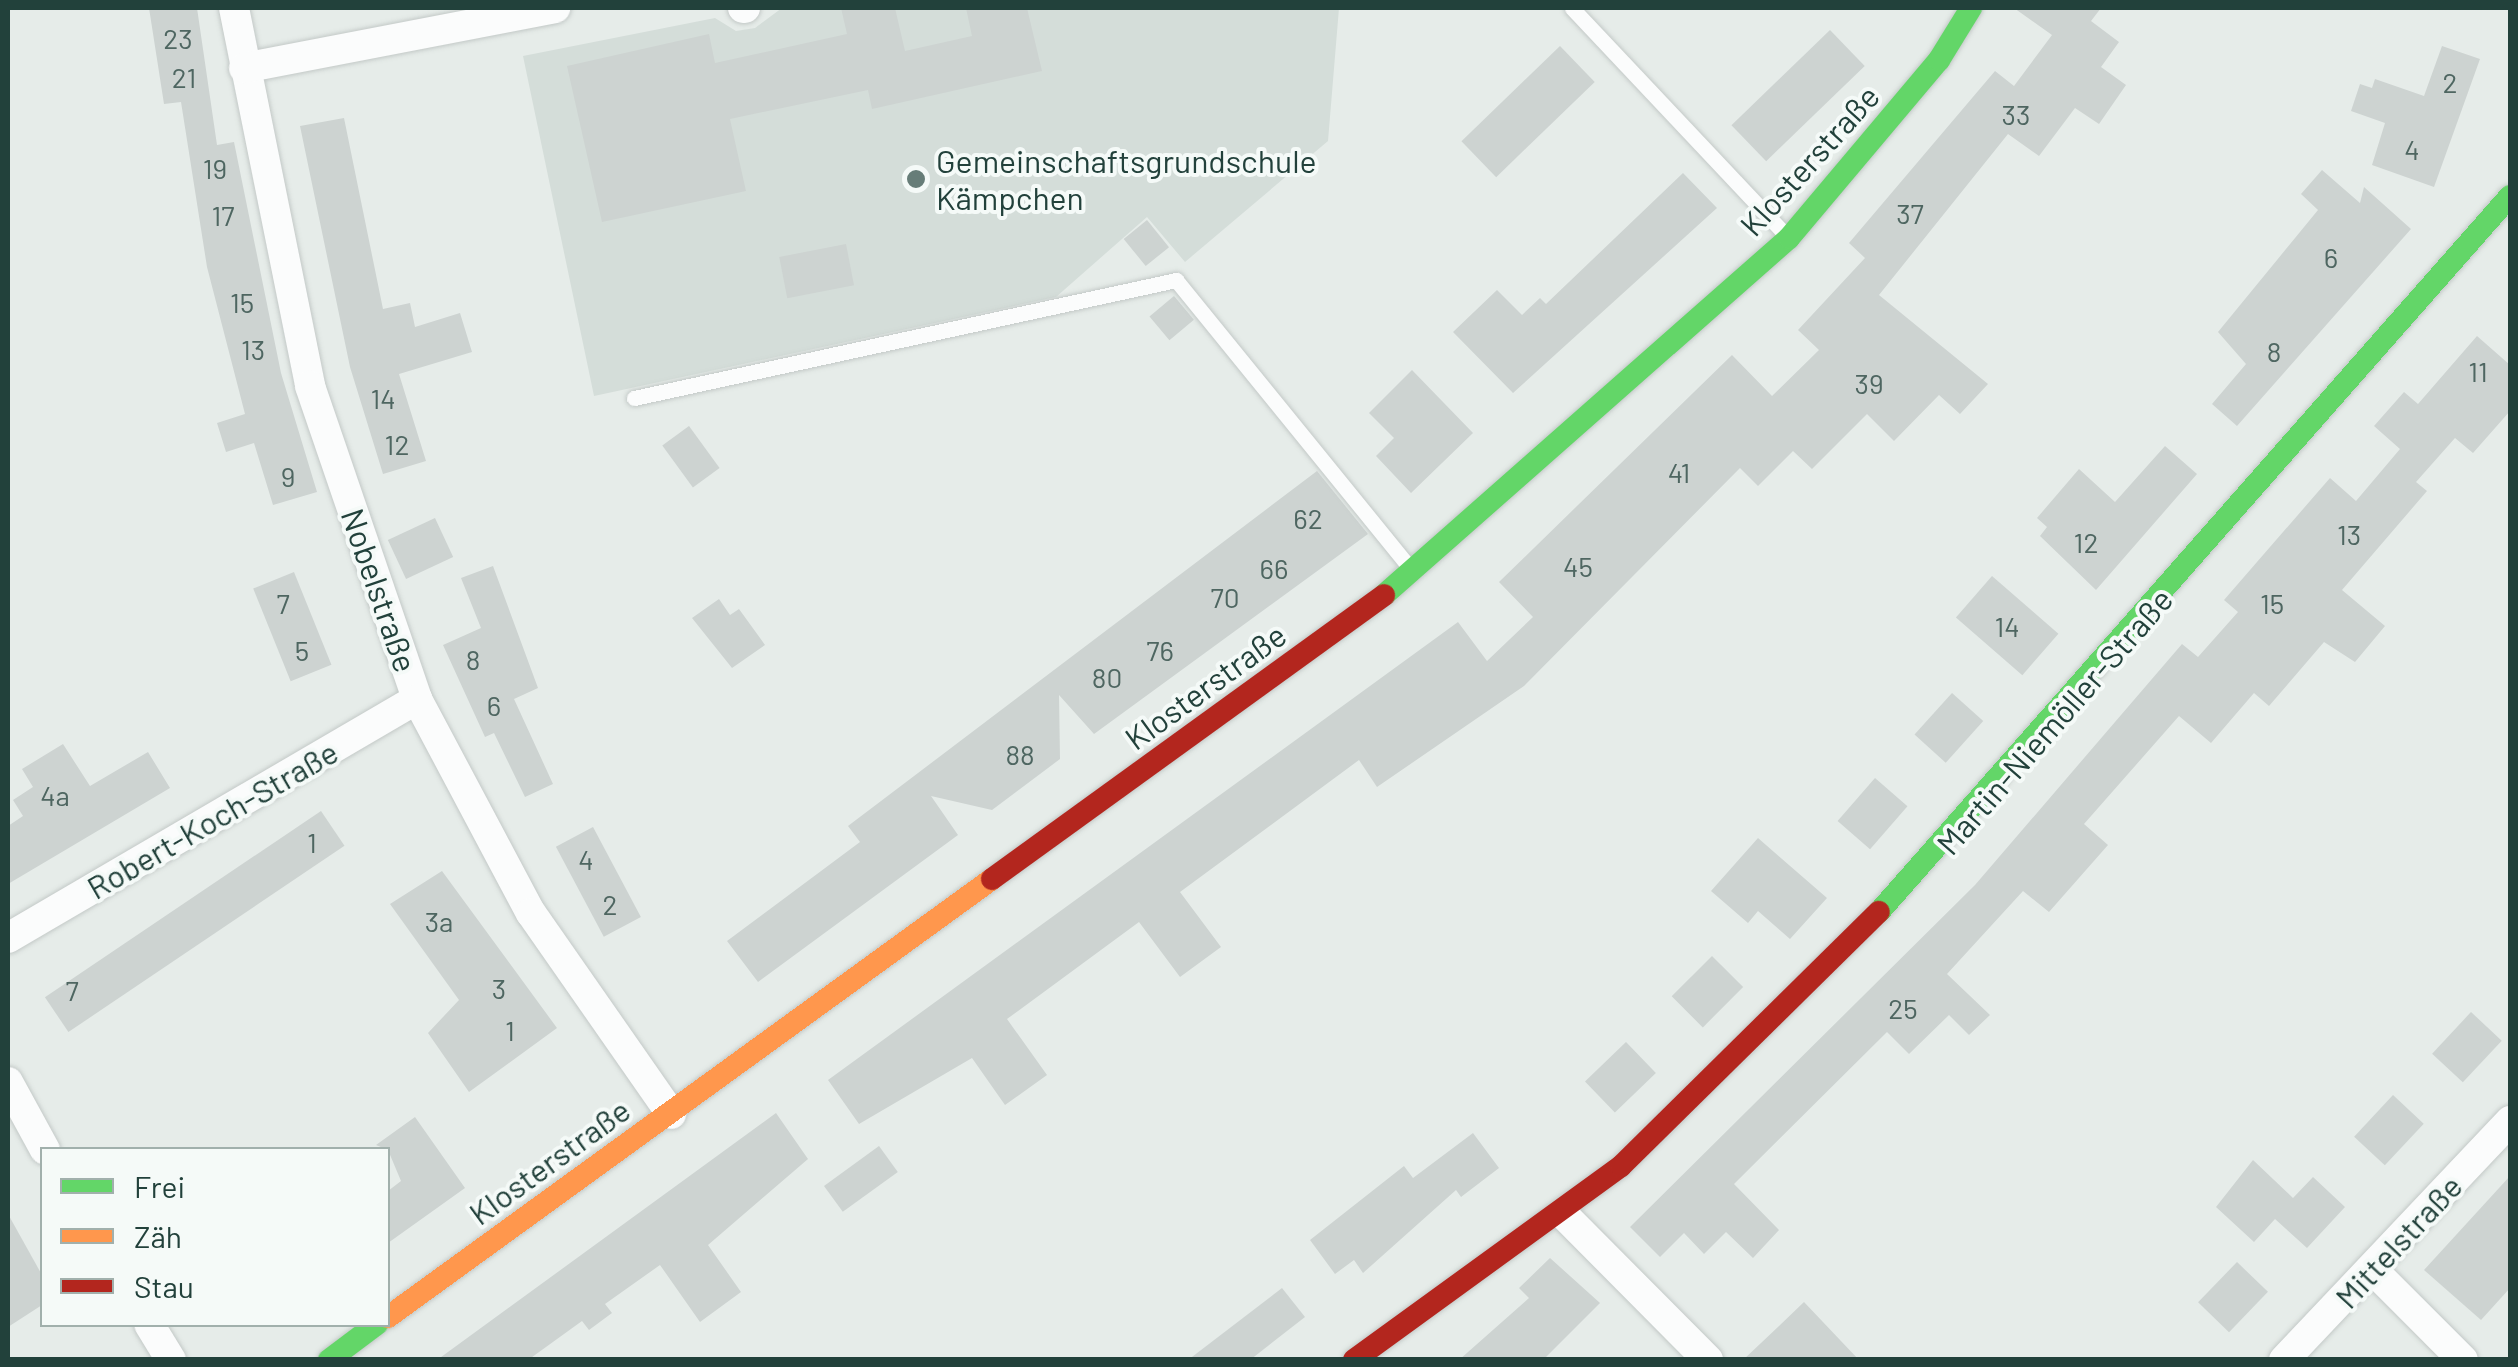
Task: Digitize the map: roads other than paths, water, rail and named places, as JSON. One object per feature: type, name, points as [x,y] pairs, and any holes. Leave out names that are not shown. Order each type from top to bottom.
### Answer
[{"type":"main road","name":"Klosterstraße","points":[[390,1316],[1414,572],[1789,238],[1939,60],[1972,8]]},
{"type":"main road","name":"Martin-Niemöller-Straße","points":[[1354,1360],[1563,1214],[1933,859],[2510,196]]},
{"type":"main road","points":[[329,1360],[373,1327]]},
{"type":"street","name":"Nobelstraße","points":[[234,8],[310,386],[418,699],[531,913],[671,1114]]},
{"type":"street","points":[[244,68],[554,8]]},
{"type":"street","name":"Robert-Koch-Straße","points":[[8,938],[418,699]]},
{"type":"street","points":[[8,1082],[42,1147]]},
{"type":"street","name":"Mittelstraße","points":[[2284,1360],[2510,1121]]},
{"type":"street","points":[[1563,1214],[1708,1360]]},
{"type":"street","points":[[2373,1270],[2463,1360]]},
{"type":"street","points":[[150,1327],[171,1360]]},
{"type":"lane","points":[[1572,8],[1789,238]]},
{"type":"lane","points":[[634,398],[1176,280],[1414,572]]},
{"type":"place","name":"Gemeinschaftsgrundschule Kämpchen","points":[[916,179]]}]
